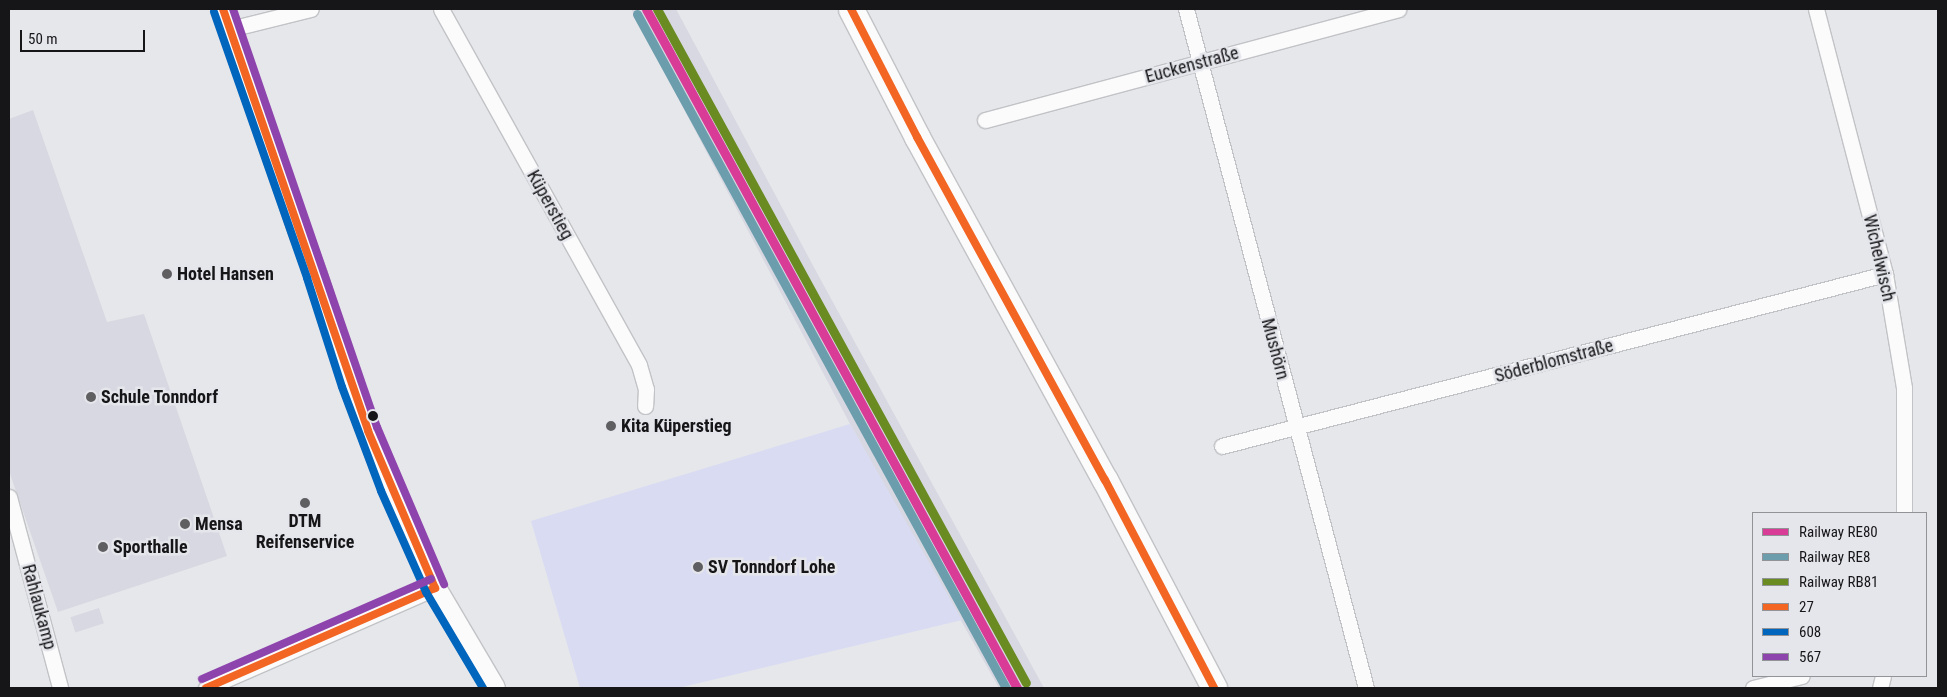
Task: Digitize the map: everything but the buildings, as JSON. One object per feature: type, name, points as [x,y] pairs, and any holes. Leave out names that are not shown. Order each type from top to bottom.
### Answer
[{"type":"main road","points":[[851,9],[917,137],[1105,480],[1214,688]]},
{"type":"main road","points":[[226,19],[300,235],[316,275],[368,431],[435,588],[494,688]]},
{"type":"street","points":[[226,19],[311,9]]},
{"type":"street","name":"Küperstieg","points":[[441,9],[639,365],[646,390],[645,406]]},
{"type":"street","name":"Mushörn","points":[[1186,9],[1366,688]]},
{"type":"street","name":"Euckenstraße","points":[[985,120],[1398,9]]},
{"type":"street","name":"Wichelwisch","points":[[1816,9],[1885,274],[1904,388],[1904,512]]},
{"type":"street","name":"Söderblomstraße","points":[[1222,446],[1885,274]]},
{"type":"street","name":"Rahlaukamp","points":[[9,497],[60,688]]},
{"type":"street","points":[[206,688],[435,588]]},
{"type":"street","points":[[1753,688],[1798,677]]},
{"type":"shaded area","points":[[631,9],[676,9],[817,273],[1044,688],[999,688],[850,424]]},
{"type":"shaded area","name":"Schule Tonndorf","points":[[33,110],[107,322],[144,314],[227,556],[58,612],[9,471],[9,119]]},
{"type":"shaded area","name":"SV Tonndorf Lohe","points":[[850,424],[962,620],[678,688],[580,688],[531,521]]},
{"type":"shaded area","points":[[99,608],[104,623],[75,632],[70,617]]},
{"type":"rail line","name":"RE80","points":[[646,9],[1017,688]]},
{"type":"rail line","name":"RB81","points":[[657,9],[1026,683]]},
{"type":"rail line","name":"RE8","points":[[637,14],[1006,688]]},
{"type":"transit line","name":"27","points":[[223,9],[368,431],[435,588]]},
{"type":"transit line","name":"567","points":[[233,9],[377,427],[444,584]]},
{"type":"transit line","name":"27","points":[[851,9],[917,137],[1105,480],[1214,688]]},
{"type":"transit line","name":"608","points":[[214,12],[307,278],[342,387],[381,491],[426,592],[483,688]]},
{"type":"transit line","name":"567","points":[[202,679],[431,579]]},
{"type":"transit line","name":"27","points":[[206,688],[435,588]]},
{"type":"place","name":"Hotel Hansen","points":[[167,274]]},
{"type":"place","name":"Schule Tonndorf","points":[[91,397]]},
{"type":"place","name":"Kita Küperstieg","points":[[611,426]]},
{"type":"place","name":"DTM Reifenservice","points":[[305,503]]},
{"type":"place","name":"Mensa","points":[[185,524]]},
{"type":"place","name":"Sporthalle","points":[[103,547]]},
{"type":"place","name":"SV Tonndorf Lohe","points":[[698,567]]}]
